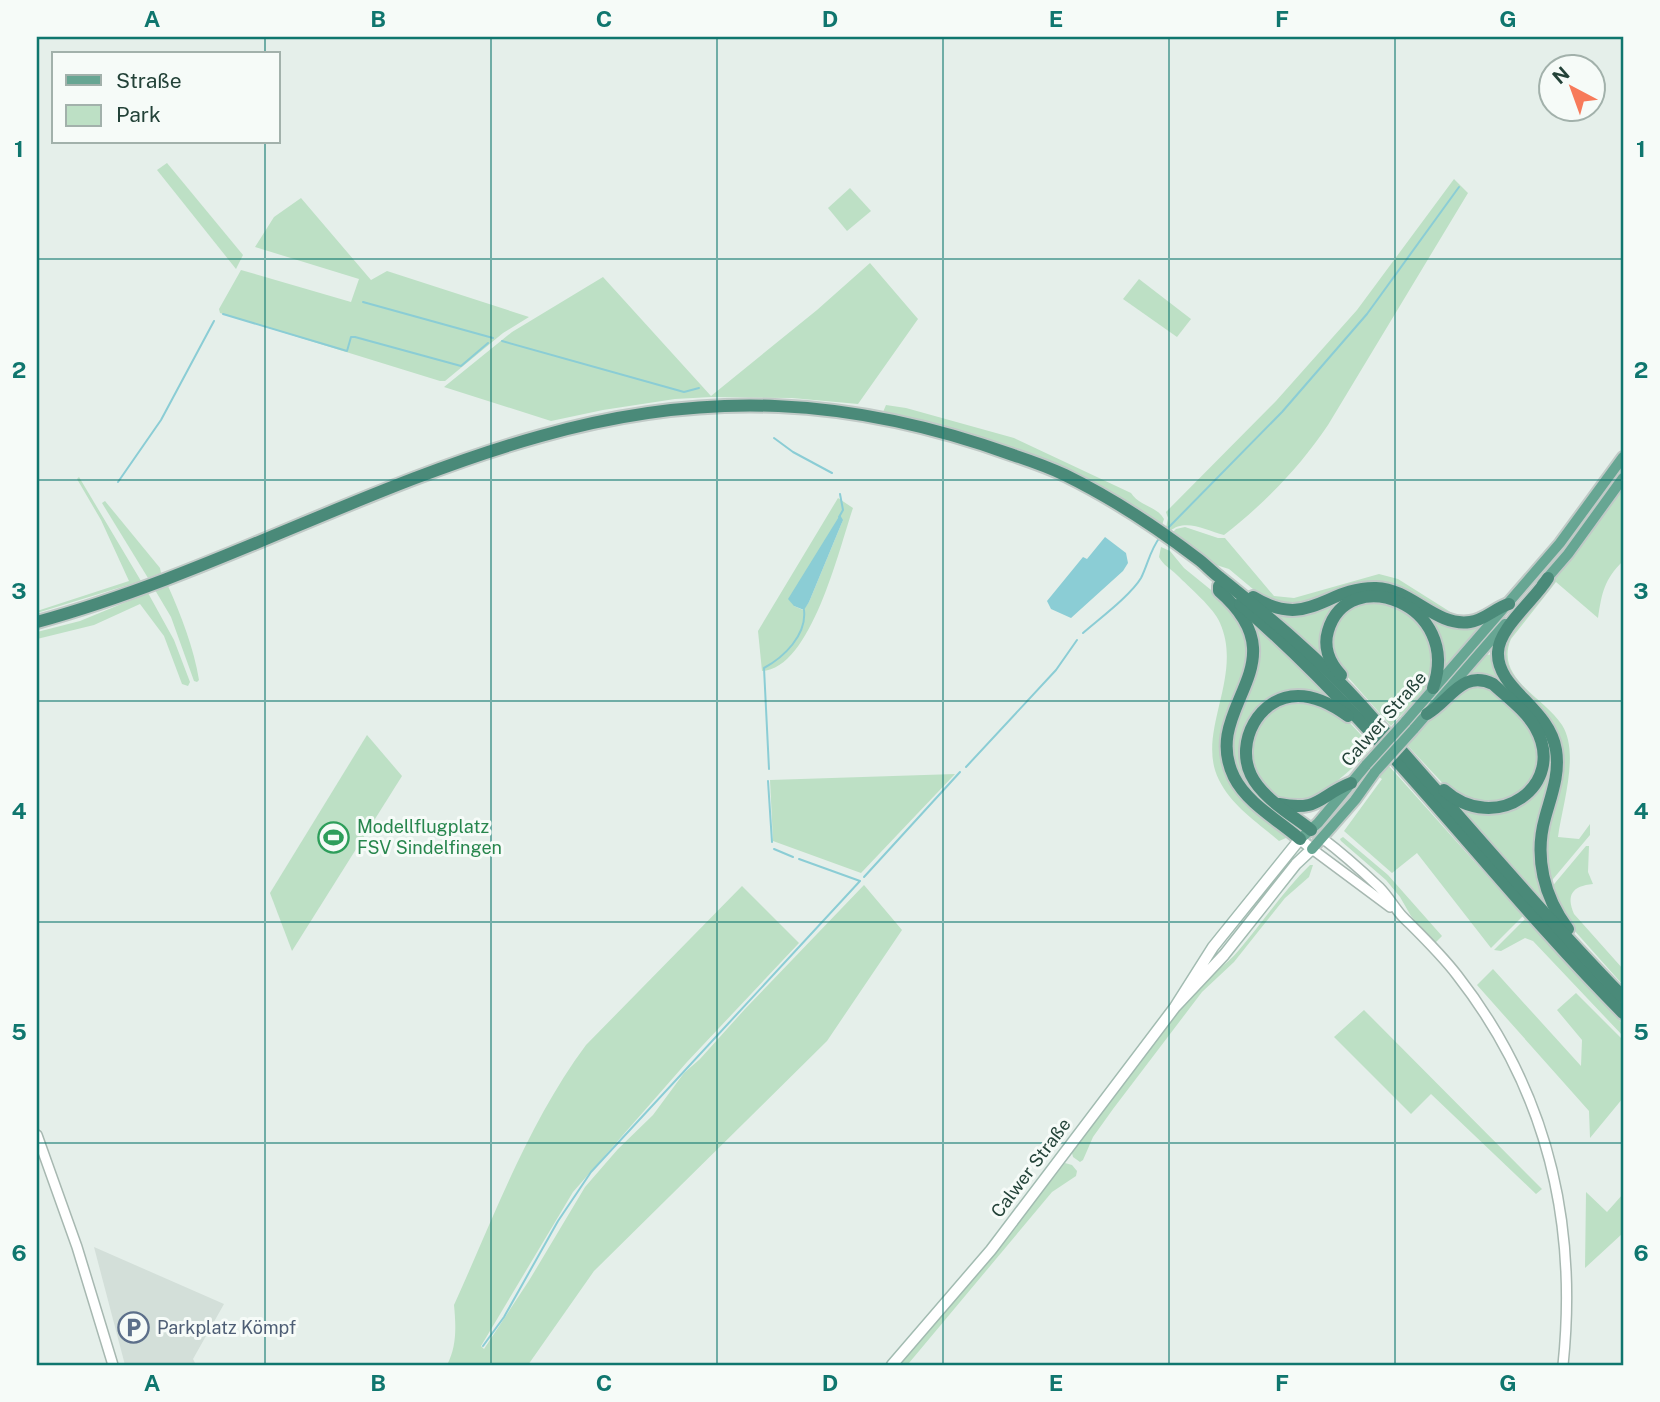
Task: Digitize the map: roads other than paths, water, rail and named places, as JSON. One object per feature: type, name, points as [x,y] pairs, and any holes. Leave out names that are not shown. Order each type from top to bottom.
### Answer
[{"type":"highway","points":[[37,622],[167,579],[376,493],[466,459],[542,435],[622,417],[726,406],[820,408],[866,414],[932,428],[1019,458],[1149,528],[1261,602],[1288,611],[1308,609],[1351,593],[1377,588],[1406,595],[1435,614],[1457,622],[1482,619],[1499,607],[1509,604]]},
{"type":"highway","points":[[1174,546],[1262,624],[1334,694],[1524,907],[1623,1013]]},
{"type":"highway","points":[[1206,565],[1285,632],[1362,707],[1623,997]]},
{"type":"highway","points":[[1548,579],[1503,634],[1497,653],[1506,678],[1542,717],[1553,738],[1557,761],[1542,833],[1543,876],[1556,912],[1582,945],[1589,961]]},
{"type":"highway","points":[[1219,586],[1219,591],[1244,617],[1253,638],[1254,649],[1251,671],[1232,719],[1227,746],[1228,761],[1233,775],[1246,794],[1300,839]]},
{"type":"highway","points":[[1362,707],[1359,695],[1334,668],[1325,647],[1329,627],[1336,615],[1349,603],[1361,598],[1375,596],[1398,601],[1425,622],[1436,642],[1440,658],[1439,672],[1433,688]]},
{"type":"highway","points":[[1421,773],[1464,804],[1475,808],[1495,809],[1510,806],[1523,798],[1536,780],[1543,758],[1539,737],[1529,718],[1493,684],[1486,681],[1478,679],[1463,683],[1427,714]]},
{"type":"highway","points":[[1311,830],[1278,804],[1257,784],[1250,773],[1246,761],[1246,742],[1253,724],[1264,710],[1290,697],[1312,698],[1335,707],[1348,717],[1393,766],[1403,770]]},
{"type":"highway","points":[[1278,804],[1310,806],[1351,783]]},
{"type":"main road","name":"Calwer Straße","points":[[892,1365],[991,1250],[1175,1007],[1213,947],[1300,839],[1351,783],[1371,768],[1409,726],[1433,688],[1560,543],[1623,457]]},
{"type":"main road","name":"Calwer Straße","points":[[1409,726],[1427,714],[1548,579],[1601,512],[1623,478]]},
{"type":"main road","name":"Calwer Straße","points":[[1175,1007],[1224,955],[1296,863],[1312,849],[1355,800],[1371,768]]},
{"type":"main road","points":[[1311,830],[1322,838]]},
{"type":"main road","points":[[1300,839],[1312,849]]},
{"type":"street","points":[[1322,838],[1380,888],[1436,950],[1498,1033],[1520,1078],[1534,1110],[1553,1171],[1565,1236],[1567,1270],[1563,1365]]},
{"type":"street","points":[[1312,849],[1401,914]]},
{"type":"street","points":[[37,1135],[77,1247],[113,1365]]},
{"type":"water","points":[[840,515],[843,520],[809,602],[804,610],[794,606],[788,599]]},
{"type":"water","points":[[1105,537],[1126,553],[1128,563],[1123,571],[1071,618],[1051,609],[1047,601],[1083,557],[1087,559]]},
{"type":"waterway","points":[[1166,530],[1282,412],[1367,314],[1459,187]]},
{"type":"waterway","points":[[363,302],[493,338]]},
{"type":"waterway","points":[[223,314],[347,351],[351,337],[355,337],[461,366],[488,343]]},
{"type":"waterway","points":[[118,482],[161,420],[214,321]]},
{"type":"waterway","points":[[502,341],[684,392],[699,388]]},
{"type":"waterway","points":[[774,438],[793,452],[832,473]]},
{"type":"waterway","points":[[839,517],[843,510],[840,494]]},
{"type":"waterway","points":[[1083,633],[1136,585],[1160,537]]},
{"type":"waterway","points":[[769,769],[764,668],[793,644],[802,628],[804,610]]},
{"type":"waterway","points":[[966,767],[1056,670],[1077,640]]},
{"type":"waterway","points":[[864,877],[960,772]]},
{"type":"waterway","points":[[768,781],[772,842]]},
{"type":"waterway","points":[[774,849],[793,857]]},
{"type":"waterway","points":[[483,1346],[504,1317],[558,1221],[591,1172],[860,881],[799,859]]},
{"type":"place","name":"Modellflugplatz FSV Sindelfingen","points":[[334,837]]},
{"type":"place","name":"Parkplatz Kömpf","points":[[134,1328]]}]
